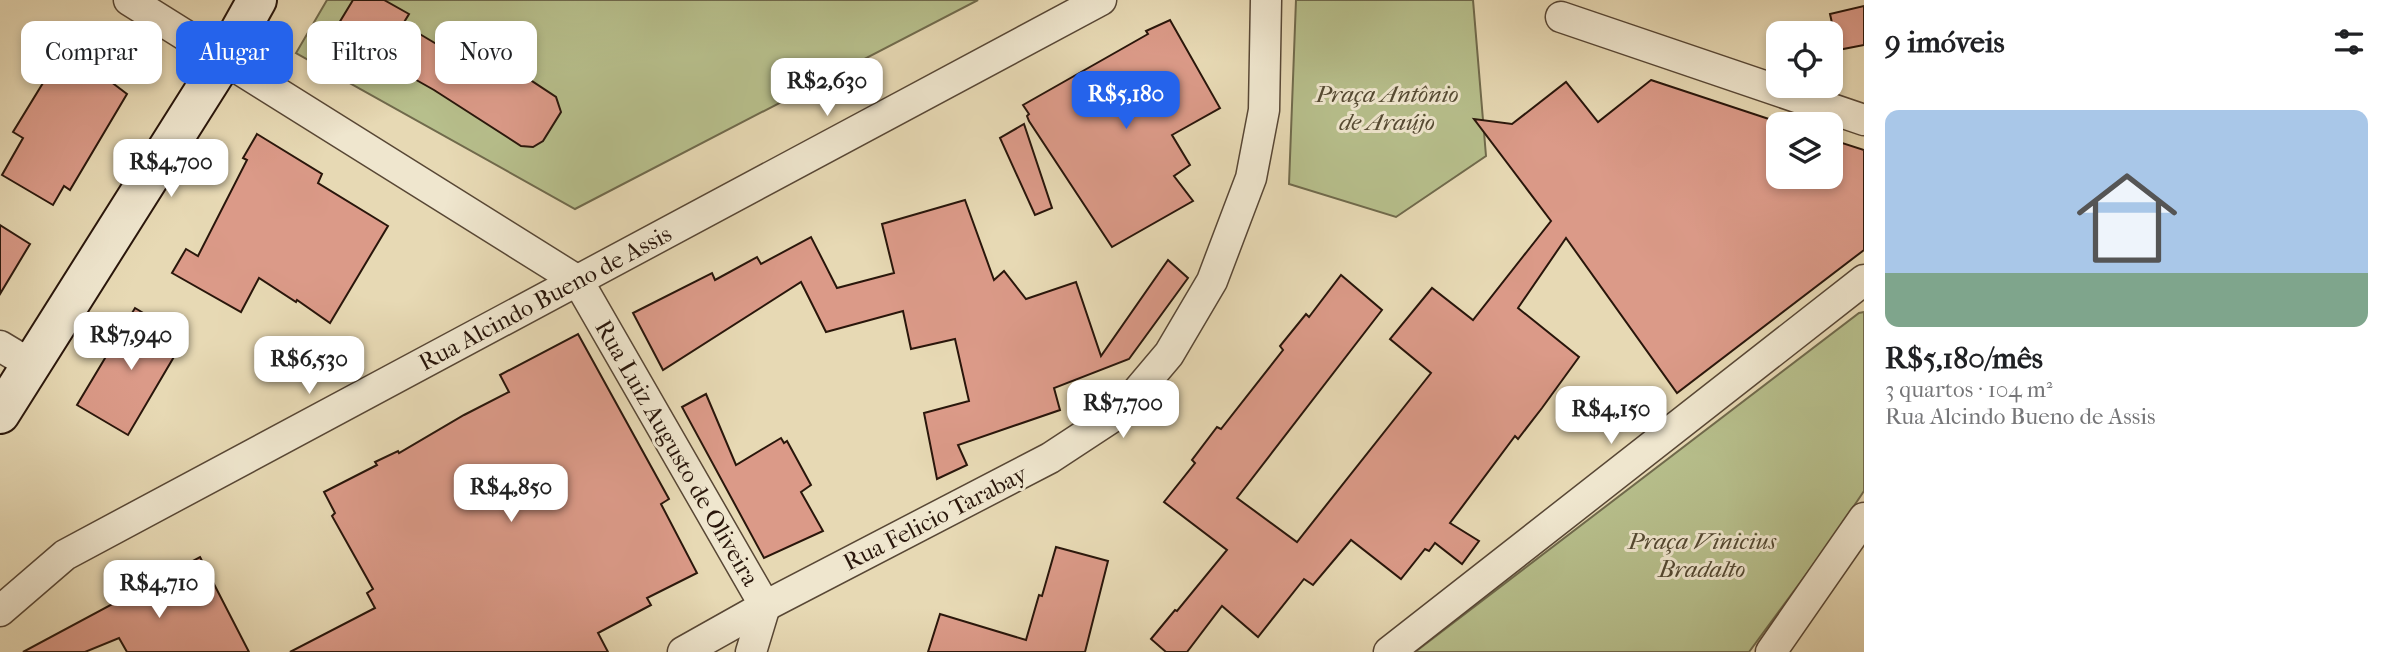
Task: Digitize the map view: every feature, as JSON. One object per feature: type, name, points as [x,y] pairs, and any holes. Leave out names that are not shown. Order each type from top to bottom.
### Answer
[{"type":"street","name":"Rua Luiz Augusto de Oliveira","points":[[129,0],[176,29]]},
{"type":"street","points":[[245,21],[257,0]]},
{"type":"street","name":"Rua Alcindo Bueno de Assis","points":[[0,611],[65,555],[1101,0]]},
{"type":"street","name":"Rua Felicio Tarabay","points":[[683,652],[765,606],[1050,458],[1120,412],[1169,354],[1212,281],[1251,178],[1264,110],[1266,0]]},
{"type":"street","points":[[1561,17],[1864,120]]},
{"type":"street","points":[[0,414],[15,355],[206,84]]},
{"type":"street","name":"Rua Luiz Augusto de Oliveira","points":[[264,84],[578,281],[765,606],[751,652]]},
{"type":"street","points":[[1389,652],[1864,280]]},
{"type":"street","points":[[1771,652],[1864,517]]},
{"type":"street","points":[[0,582],[65,555]]},
{"type":"green space","points":[[327,0],[978,0],[575,209],[351,84],[421,84],[421,21],[315,21]]},
{"type":"green space","name":"Praça Antônio de Araújo","points":[[1296,0],[1473,0],[1486,156],[1396,217],[1289,184]]},
{"type":"green space","points":[[307,34],[307,59],[296,53]]},
{"type":"green space","name":"Praça Vinicius Bradalto","points":[[1864,312],[1864,491],[1749,652],[1415,652],[1859,313]]},
{"type":"building","points":[[353,0],[384,0],[409,14],[405,21],[340,21]]},
{"type":"building","points":[[1864,6],[1864,45],[1843,49],[1843,21],[1832,21],[1830,14]]},
{"type":"building","points":[[1170,20],[1220,108],[1172,135],[1190,165],[1174,176],[1193,201],[1112,247],[1029,121],[1029,114],[1023,105],[1148,34],[1146,31]]},
{"type":"building","points":[[421,35],[435,43],[435,84],[536,84],[556,97],[561,112],[543,141],[533,147],[521,146],[421,83]]},
{"type":"building","points":[[1651,80],[1766,118],[1766,189],[1843,189],[1843,143],[1864,150],[1864,250],[1677,393],[1566,238],[1518,308],[1579,357],[1518,439],[1515,436],[1450,523],[1479,541],[1462,564],[1435,543],[1429,551],[1425,549],[1401,579],[1351,540],[1313,585],[1304,579],[1258,637],[1222,606],[1187,652],[1166,652],[1151,639],[1227,550],[1164,502],[1195,463],[1192,460],[1217,427],[1221,429],[1283,350],[1280,346],[1306,314],[1309,317],[1341,275],[1382,310],[1237,498],[1297,542],[1431,373],[1390,339],[1432,288],[1473,320],[1551,221],[1474,119],[1512,124],[1566,82],[1598,122]]},
{"type":"building","points":[[42,84],[114,84],[127,94],[70,190],[64,186],[53,205],[2,175],[23,138],[13,132]]},
{"type":"building","points":[[1024,124],[1052,208],[1035,215],[1000,138]]},
{"type":"building","points":[[257,134],[322,174],[318,183],[388,226],[330,323],[259,278],[241,312],[172,273],[186,249],[198,256],[247,160],[243,158]]},
{"type":"building","points":[[965,200],[994,280],[1004,271],[1026,299],[1076,282],[1101,356],[1168,260],[1188,278],[1129,359],[1054,388],[1060,410],[958,445],[967,465],[937,479],[924,413],[969,401],[955,339],[911,349],[903,311],[826,332],[801,282],[663,370],[633,313],[712,273],[715,280],[757,257],[761,264],[811,237],[837,288],[894,273],[882,224]]},
{"type":"building","points":[[0,225],[30,244],[0,294]]},
{"type":"building","points":[[135,308],[185,338],[128,435],[77,405]]},
{"type":"building","points":[[578,334],[669,499],[661,504],[697,573],[647,598],[651,605],[598,633],[608,652],[290,652],[375,608],[367,593],[373,589],[332,516],[335,513],[324,492],[377,465],[375,462],[398,451],[399,453],[509,392],[500,375]]},
{"type":"building","points":[[706,394],[736,465],[781,438],[784,443],[787,441],[811,485],[801,492],[823,531],[764,558],[682,407]]},
{"type":"building","points":[[1056,547],[1108,561],[1085,652],[928,652],[940,614],[1026,640]]},
{"type":"building","points":[[200,557],[249,652],[127,652],[119,638],[85,652],[23,652]]}]
